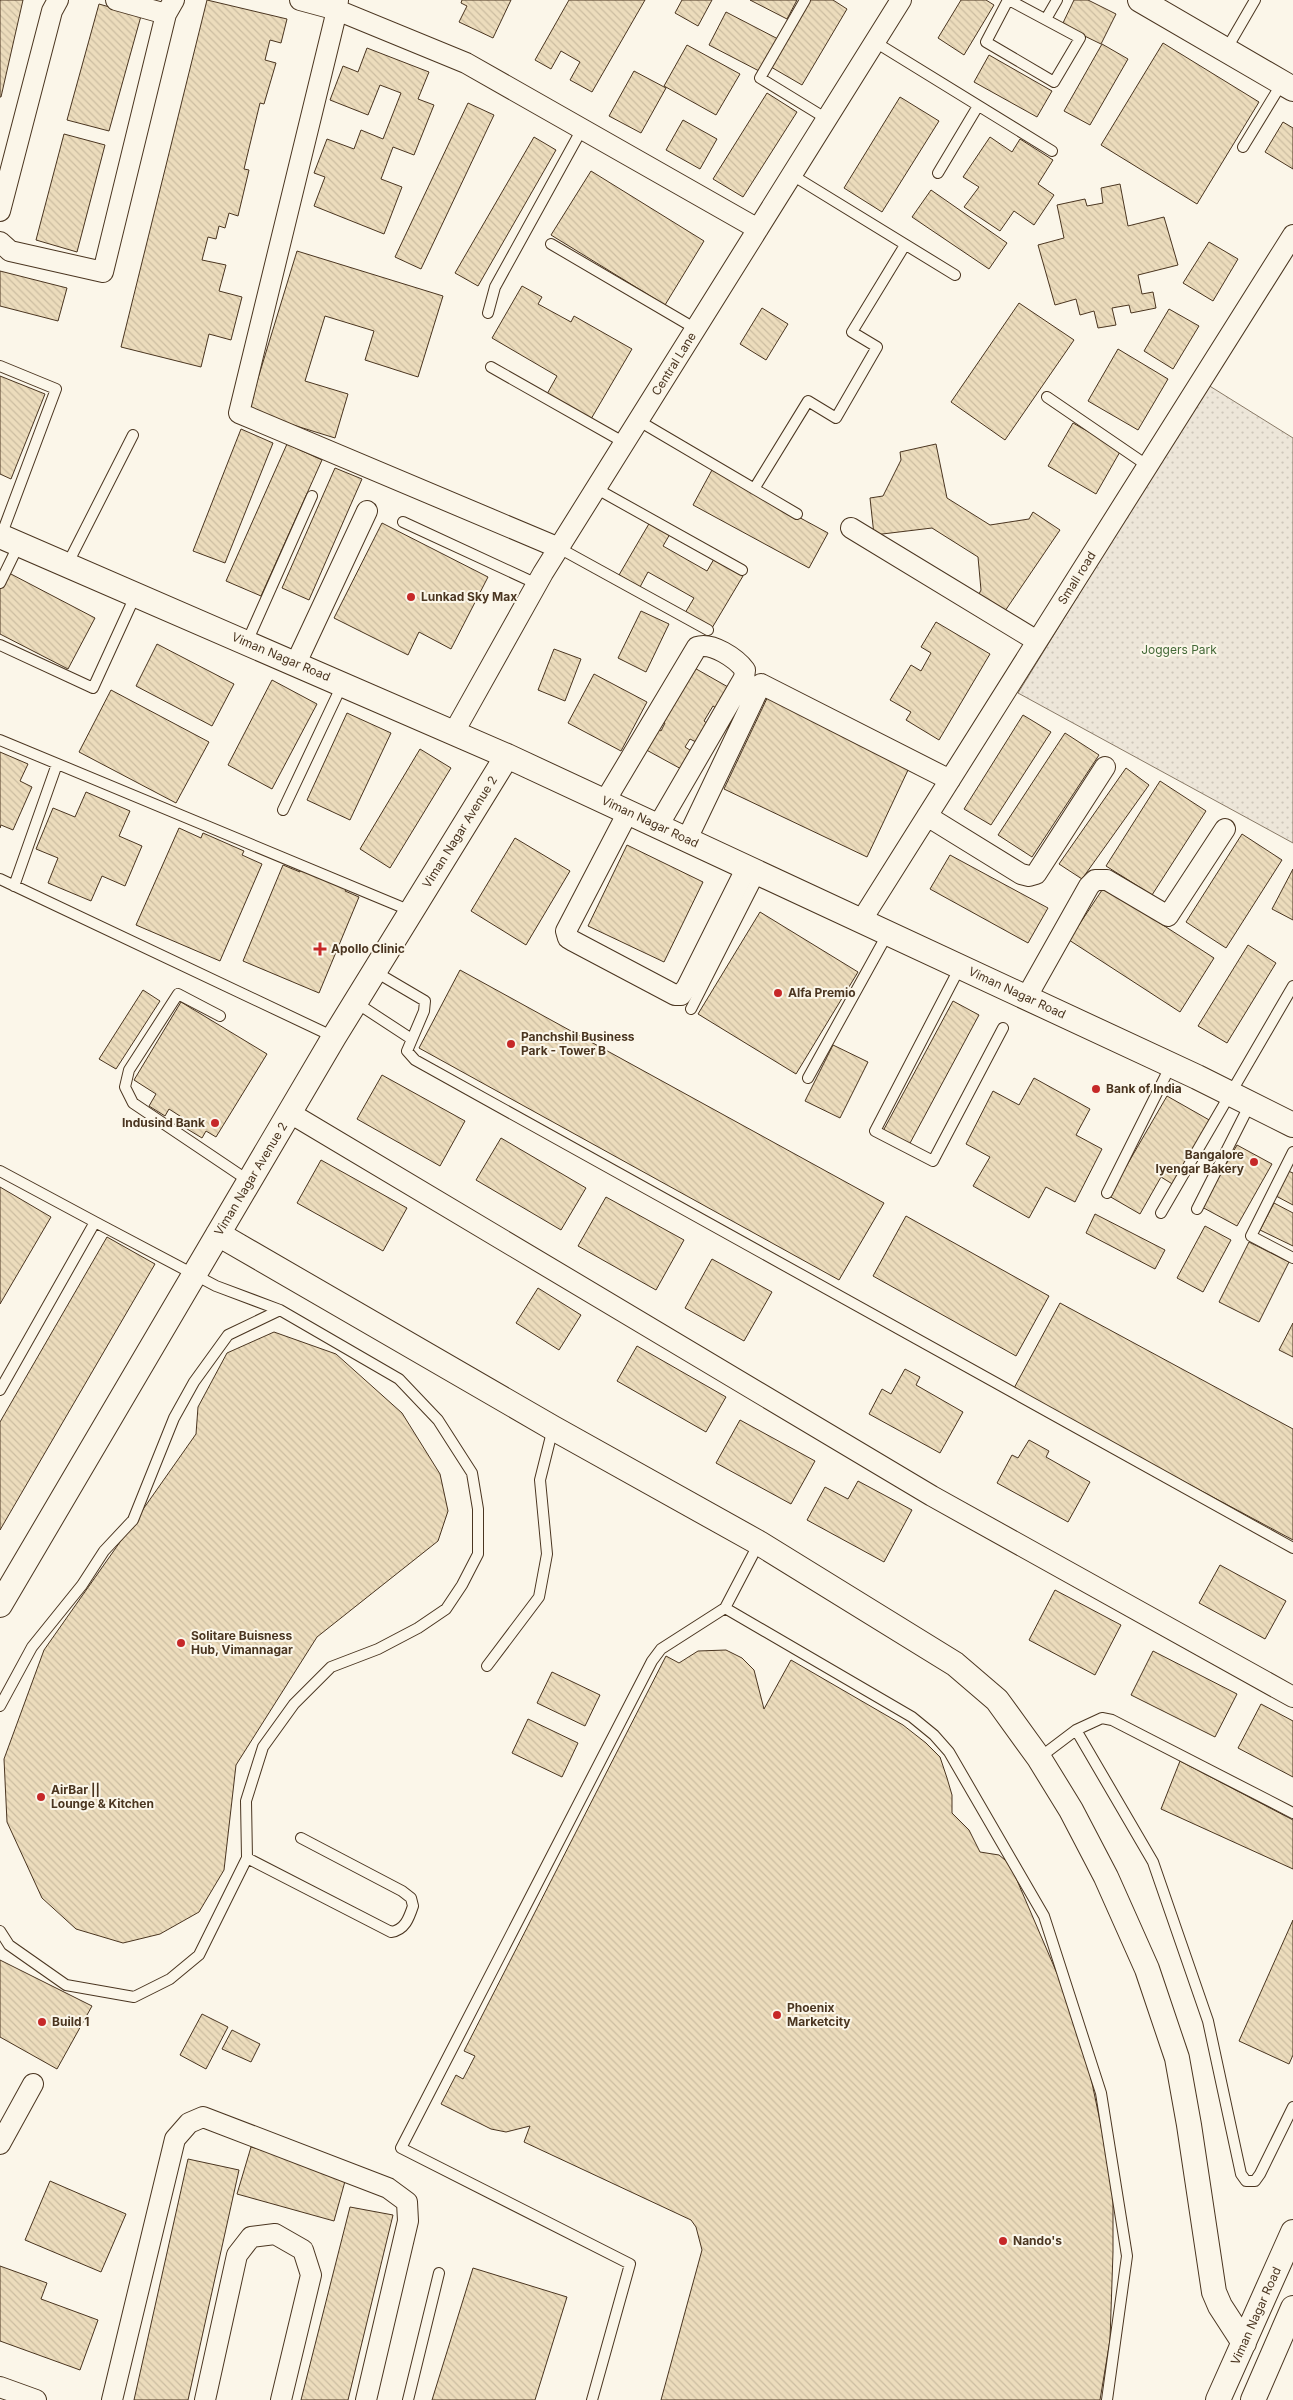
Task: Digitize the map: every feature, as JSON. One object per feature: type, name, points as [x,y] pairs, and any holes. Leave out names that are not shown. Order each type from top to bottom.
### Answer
[{"type":"street","points":[[0,211],[52,11],[58,0]]},
{"type":"street","points":[[0,242],[10,251],[103,272],[170,7],[116,0]]},
{"type":"street","points":[[300,0],[337,5],[466,63],[758,229]]},
{"type":"street","name":"Central Lane","points":[[454,732],[537,584],[901,0]]},
{"type":"street","points":[[1140,0],[1288,86]]},
{"type":"street","points":[[337,5],[239,413],[559,548]]},
{"type":"street","name":"Small road","points":[[861,921],[1293,235]]},
{"type":"street","points":[[296,663],[367,511]]},
{"type":"street","points":[[851,528],[1038,641]]},
{"type":"street","name":"Viman Nagar Road","points":[[7,539],[343,683],[507,756],[1171,1065],[1293,1125]]},
{"type":"street","points":[[605,801],[697,647],[704,645],[713,647],[741,664],[745,670],[744,678],[658,826]]},
{"type":"street","points":[[687,839],[761,684],[950,780]]},
{"type":"street","name":"Viman Nagar Avenue 2","points":[[0,1605],[334,1037],[507,756]]},
{"type":"street","points":[[927,816],[1021,874],[1029,876],[1036,874],[1105,767]]},
{"type":"street","points":[[628,812],[566,931],[568,938],[573,941],[675,995],[681,995],[687,987],[753,870]]},
{"type":"street","points":[[1026,998],[1089,886],[1095,880],[1107,880],[1168,916],[1225,828]]},
{"type":"street","points":[[290,1113],[932,1496],[1293,1697]]},
{"type":"street","points":[[218,1234],[553,1428],[759,1543],[956,1664],[997,1700],[1039,1758],[1072,1810],[1106,1877],[1147,1969],[1177,2058],[1214,2292],[1220,2306],[1244,2343]]},
{"type":"street","points":[[0,2144],[33,2084]]},
{"type":"street","points":[[112,2400],[175,2139],[189,2123],[203,2117],[388,2188],[407,2202],[408,2221],[366,2400]]},
{"type":"street","name":"Viman Nagar Road","points":[[1218,2400],[1293,2232]]},
{"type":"street","points":[[205,2400],[237,2255],[251,2237],[275,2234],[304,2250],[311,2275],[281,2400]]},
{"type":"street","points":[[1253,2400],[1293,2308]]},
{"type":"street","points":[[0,2387],[36,2400]]},
{"type":"lane","points":[[805,0],[760,78],[827,119]]},
{"type":"lane","points":[[1009,0],[1046,19],[1080,38],[1054,82],[986,42],[1009,0]]},
{"type":"lane","points":[[1046,19],[1057,0]]},
{"type":"lane","points":[[1226,50],[1255,0]]},
{"type":"lane","points":[[875,42],[1052,151]]},
{"type":"lane","points":[[1243,147],[1288,86]]},
{"type":"lane","points":[[938,173],[978,106]]},
{"type":"lane","points":[[488,313],[495,287],[582,128]]},
{"type":"lane","points":[[792,175],[955,275]]},
{"type":"lane","points":[[551,244],[696,329]]},
{"type":"lane","points":[[754,489],[808,401],[836,418],[877,347],[852,332],[905,244]]},
{"type":"lane","points":[[0,366],[56,389],[7,539],[0,583]]},
{"type":"lane","points":[[491,366],[625,443]]},
{"type":"lane","points":[[1047,397],[1148,466]]},
{"type":"lane","points":[[639,421],[797,514]]},
{"type":"lane","points":[[67,565],[133,436]]},
{"type":"lane","points":[[596,488],[742,570]]},
{"type":"lane","points":[[247,642],[312,496]]},
{"type":"lane","points":[[403,522],[537,584]]},
{"type":"lane","points":[[559,548],[708,630]]},
{"type":"lane","points":[[0,645],[93,688],[136,594]]},
{"type":"lane","points":[[282,810],[343,683]]},
{"type":"lane","points":[[0,740],[411,911]]},
{"type":"lane","points":[[14,886],[56,764]]},
{"type":"lane","points":[[691,1009],[753,870]]},
{"type":"lane","points":[[0,880],[334,1037]]},
{"type":"lane","points":[[808,1078],[888,933]]},
{"type":"lane","points":[[960,967],[874,1131],[933,1161],[1003,1028]]},
{"type":"lane","points":[[374,971],[425,1001],[424,1010],[410,1038],[407,1051],[415,1060],[1293,1548]]},
{"type":"lane","points":[[1197,1209],[1240,1099],[1293,986]]},
{"type":"lane","points":[[220,1016],[178,994],[130,1070],[125,1086],[134,1103],[249,1181]]},
{"type":"lane","points":[[355,1002],[410,1038]]},
{"type":"lane","points":[[1107,1193],[1171,1065]]},
{"type":"lane","points":[[1161,1214],[1240,1099]]},
{"type":"lane","points":[[1293,1152],[1250,1236],[1293,1258]]},
{"type":"lane","points":[[0,1172],[193,1275],[216,1286],[280,1310],[399,1379],[438,1420],[472,1473],[478,1509],[478,1554],[462,1586],[446,1609],[418,1628],[386,1645],[331,1667],[294,1704],[263,1747],[246,1801],[247,1858],[199,1955],[170,1979],[134,1997],[66,1985],[9,1945],[0,1931]]},
{"type":"lane","points":[[0,1390],[95,1222]]},
{"type":"lane","points":[[0,1706],[32,1647],[82,1585],[104,1552],[133,1520],[174,1418],[200,1374],[228,1335],[280,1310]]},
{"type":"lane","points":[[487,1666],[538,1597],[547,1554],[540,1480],[553,1428]]},
{"type":"lane","points":[[592,2400],[630,2264],[401,2148],[652,1661],[661,1649],[725,1608],[759,1543]]},
{"type":"lane","points":[[725,1608],[912,1717],[934,1735],[949,1752],[1044,1916],[1101,2093],[1128,2256],[1107,2400]]},
{"type":"lane","points":[[1039,1758],[1076,1730],[1095,1720],[1102,1718],[1112,1720],[1293,1814]]},
{"type":"lane","points":[[1076,1730],[1153,1862],[1208,2022],[1241,2174],[1246,2181],[1255,2182],[1293,2107]]},
{"type":"lane","points":[[247,1858],[391,1932],[398,1931],[405,1924],[413,1906],[410,1898],[402,1891],[301,1838]]},
{"type":"lane","points":[[408,2400],[439,2273]]},
{"type":"green space","name":"Joggers Park","points":[[1208,385],[1293,438],[1293,843],[1018,693]]},
{"type":"building","points":[[0,0],[23,0],[1,97],[0,97]]},
{"type":"building","points":[[207,0],[287,19],[281,43],[270,40],[265,60],[276,63],[264,104],[260,103],[244,169],[249,170],[238,216],[229,213],[225,228],[219,226],[216,239],[208,237],[202,260],[226,265],[219,291],[242,297],[231,340],[209,334],[201,367],[121,347]]},
{"type":"building","points":[[462,0],[511,0],[493,38],[459,22],[467,6],[461,3]]},
{"type":"building","points":[[569,0],[645,0],[592,92],[570,80],[580,62],[561,51],[551,69],[535,60]]},
{"type":"building","points":[[682,0],[712,0],[698,26],[675,13]]},
{"type":"building","points":[[750,0],[797,0],[787,19]]},
{"type":"building","points":[[810,0],[833,0],[847,9],[802,85],[771,67]]},
{"type":"building","points":[[961,0],[986,0],[994,5],[964,55],[938,38]]},
{"type":"building","points":[[1074,0],[1088,0],[1116,14],[1101,44],[1062,25]]},
{"type":"building","points":[[99,4],[141,16],[109,131],[67,120]]},
{"type":"building","points":[[726,12],[778,39],[761,72],[709,45]]},
{"type":"building","points":[[1163,43],[1259,102],[1197,204],[1101,145]]},
{"type":"building","points":[[1102,44],[1128,59],[1090,125],[1064,111]]},
{"type":"building","points":[[687,45],[740,74],[716,115],[664,86]]},
{"type":"building","points":[[367,48],[429,72],[418,99],[434,105],[414,155],[393,147],[381,179],[402,187],[384,234],[314,206],[325,177],[314,173],[327,139],[354,149],[361,130],[383,139],[401,93],[380,85],[368,115],[330,100],[343,66],[358,72]]},
{"type":"building","points":[[989,55],[1052,91],[1037,117],[974,82]]},
{"type":"building","points":[[634,71],[666,88],[641,133],[609,116]]},
{"type":"building","points":[[767,93],[797,112],[743,197],[713,179]]},
{"type":"building","points":[[900,97],[939,121],[882,212],[844,188]]},
{"type":"building","points":[[468,103],[494,115],[421,269],[395,257]]},
{"type":"building","points":[[683,120],[717,139],[700,169],[666,150]]},
{"type":"building","points":[[1283,122],[1293,128],[1293,169],[1265,152]]},
{"type":"building","points":[[64,134],[105,145],[77,252],[36,240]]},
{"type":"building","points":[[534,137],[556,150],[478,286],[455,273]]},
{"type":"building","points":[[990,137],[1012,152],[1020,139],[1053,160],[1038,184],[1054,195],[1034,225],[1014,211],[1000,231],[964,207],[979,187],[963,177]]},
{"type":"building","points":[[591,171],[704,241],[665,305],[551,235]]},
{"type":"building","points":[[1120,184],[1128,226],[1164,217],[1178,265],[1138,275],[1142,294],[1153,292],[1156,308],[1131,313],[1129,305],[1112,308],[1116,325],[1098,328],[1094,311],[1080,315],[1076,299],[1055,305],[1038,245],[1064,238],[1057,205],[1085,199],[1087,206],[1103,203],[1101,188]]},
{"type":"building","points":[[931,190],[1007,243],[989,269],[912,217]]},
{"type":"building","points":[[1209,242],[1238,259],[1213,301],[1183,283]]},
{"type":"building","points":[[297,251],[443,296],[418,377],[365,360],[374,331],[325,316],[305,381],[348,394],[335,438],[248,411]]},
{"type":"building","points":[[0,271],[67,288],[58,321],[0,306]]},
{"type":"building","points":[[522,286],[542,297],[538,304],[571,322],[574,316],[632,349],[591,419],[547,394],[557,376],[492,338]]},
{"type":"building","points":[[1019,303],[1074,340],[1005,440],[951,402]]},
{"type":"building","points":[[762,308],[788,324],[766,360],[740,344]]},
{"type":"building","points":[[1169,309],[1199,326],[1173,369],[1144,351]]},
{"type":"building","points":[[1118,349],[1168,379],[1138,430],[1088,401]]},
{"type":"building","points":[[0,376],[45,394],[11,479],[0,474]]},
{"type":"building","points":[[1073,423],[1121,450],[1096,494],[1048,466]]},
{"type":"building","points":[[241,429],[273,443],[225,563],[193,551]]},
{"type":"building","points":[[287,444],[322,460],[261,596],[226,581]]},
{"type":"building","points":[[936,444],[947,498],[990,525],[1029,519],[1033,512],[1060,530],[1005,611],[979,594],[981,590],[978,557],[932,528],[874,535],[870,498],[883,496],[901,460],[900,452]]},
{"type":"building","points":[[335,468],[362,479],[309,600],[282,588]]},
{"type":"building","points":[[712,470],[828,533],[809,568],[693,505]]},
{"type":"building","points":[[650,522],[670,534],[663,546],[707,571],[714,559],[743,576],[712,628],[685,613],[694,598],[648,572],[640,587],[619,575]]},
{"type":"building","name":"Lunkad Sky Max","points":[[382,523],[488,577],[451,649],[419,632],[408,655],[334,618]]},
{"type":"building","points":[[9,573],[95,618],[68,669],[0,634],[0,589]]},
{"type":"building","points":[[641,611],[669,624],[646,672],[618,658]]},
{"type":"building","points":[[936,622],[990,654],[939,740],[906,720],[911,712],[890,700],[911,665],[921,671],[931,653],[921,647]]},
{"type":"building","points":[[157,644],[234,684],[212,726],[136,686]]},
{"type":"building","points":[[554,649],[581,659],[565,701],[538,690]]},
{"type":"building","points":[[691,666],[728,687],[719,710],[713,706],[704,721],[708,724],[698,743],[690,739],[685,747],[693,752],[683,770],[641,747],[653,726],[661,731],[665,723],[657,719]]},
{"type":"building","points":[[594,674],[647,702],[621,751],[568,723]]},
{"type":"building","points":[[272,680],[317,704],[272,789],[228,765]]},
{"type":"building","points":[[111,690],[209,742],[176,803],[79,752]]},
{"type":"building","points":[[770,692],[909,768],[867,857],[724,789]]},
{"type":"building","points":[[347,713],[391,733],[350,820],[307,800]]},
{"type":"building","points":[[1023,715],[1051,732],[991,825],[964,809]]},
{"type":"building","points":[[1065,733],[1099,755],[1032,857],[998,835]]},
{"type":"building","points":[[420,749],[451,768],[390,868],[360,849]]},
{"type":"building","points":[[0,752],[28,764],[20,781],[32,787],[13,830],[1,825],[0,828]]},
{"type":"building","points":[[1126,768],[1149,785],[1082,879],[1059,864]]},
{"type":"building","points":[[1160,781],[1206,811],[1152,895],[1106,866]]},
{"type":"building","points":[[86,792],[130,811],[119,836],[142,846],[125,886],[102,876],[91,901],[48,883],[58,858],[36,849],[53,808],[75,817]]},
{"type":"building","points":[[179,828],[201,838],[203,833],[244,851],[242,855],[262,864],[220,961],[136,925]]},
{"type":"building","points":[[1242,834],[1282,860],[1226,948],[1186,922]]},
{"type":"building","points":[[515,838],[570,871],[526,945],[471,911]]},
{"type":"building","points":[[627,845],[703,882],[664,962],[588,926]]},
{"type":"building","points":[[950,855],[1048,908],[1028,943],[930,889]]},
{"type":"building","points":[[283,865],[300,872],[301,868],[347,887],[345,891],[359,897],[319,993],[243,961]]},
{"type":"building","points":[[1293,869],[1293,920],[1272,909]]},
{"type":"building","points":[[1104,887],[1214,958],[1180,1012],[1069,940]]},
{"type":"building","name":"Alfa Premio","points":[[760,912],[858,972],[796,1074],[698,1014]]},
{"type":"building","points":[[1248,945],[1276,963],[1227,1043],[1198,1026]]},
{"type":"building","points":[[460,970],[884,1203],[839,1280],[419,1048]]},
{"type":"building","points":[[143,990],[160,1001],[116,1069],[99,1059]]},
{"type":"building","points":[[953,1001],[979,1015],[909,1145],[883,1131]]},
{"type":"building","points":[[181,1002],[267,1054],[216,1137],[206,1131],[202,1138],[179,1124],[183,1118],[169,1109],[165,1116],[149,1106],[156,1094],[134,1080]]},
{"type":"building","points":[[833,1045],[868,1062],[840,1118],[805,1101]]},
{"type":"building","points":[[382,1075],[465,1121],[440,1166],[357,1119]]},
{"type":"building","points":[[1034,1078],[1090,1109],[1076,1135],[1102,1149],[1075,1202],[1046,1187],[1029,1218],[973,1186],[990,1157],[966,1144],[993,1091],[1019,1105]]},
{"type":"building","points":[[1167,1096],[1211,1121],[1174,1185],[1161,1177],[1140,1214],[1109,1196]]},
{"type":"building","points":[[501,1138],[586,1188],[561,1230],[476,1180]]},
{"type":"building","points":[[1237,1145],[1272,1164],[1237,1226],[1202,1207]]},
{"type":"building","points":[[321,1160],[407,1208],[383,1251],[297,1203]]},
{"type":"building","points":[[1288,1171],[1293,1173],[1293,1205],[1276,1196]]},
{"type":"building","points":[[0,1187],[51,1217],[0,1304]]},
{"type":"building","points":[[606,1197],[684,1240],[656,1290],[578,1246]]},
{"type":"building","points":[[1274,1203],[1293,1213],[1293,1246],[1260,1230]]},
{"type":"building","points":[[1095,1214],[1165,1250],[1155,1269],[1086,1233]]},
{"type":"building","points":[[906,1216],[1049,1296],[1016,1356],[873,1276]]},
{"type":"building","points":[[1205,1226],[1231,1240],[1203,1292],[1177,1278]]},
{"type":"building","points":[[107,1237],[155,1264],[0,1530],[0,1422]]},
{"type":"building","points":[[1249,1242],[1289,1262],[1259,1322],[1219,1302]]},
{"type":"building","points":[[712,1259],[772,1292],[744,1341],[685,1308]]},
{"type":"building","points":[[538,1288],[581,1315],[559,1350],[516,1323]]},
{"type":"building","points":[[1060,1303],[1293,1429],[1293,1540],[1013,1390]]},
{"type":"building","points":[[1293,1323],[1293,1357],[1279,1350]]},
{"type":"building","name":"Solitare Buisness Hub, Vimannagar","points":[[274,1332],[336,1354],[402,1413],[440,1474],[448,1511],[438,1541],[317,1637],[236,1765],[224,1870],[199,1912],[160,1934],[123,1943],[76,1929],[42,1898],[7,1822],[4,1759],[44,1650],[196,1434],[198,1407],[227,1353]]},
{"type":"building","points":[[637,1346],[726,1397],[706,1432],[617,1381]]},
{"type":"building","points":[[905,1369],[920,1377],[916,1385],[963,1412],[940,1453],[869,1414],[882,1389],[891,1394]]},
{"type":"building","points":[[740,1420],[815,1461],[791,1504],[716,1463]]},
{"type":"building","points":[[1029,1440],[1049,1451],[1046,1457],[1090,1482],[1068,1522],[997,1483],[1012,1455],[1018,1458]]},
{"type":"building","points":[[858,1481],[912,1510],[884,1562],[807,1520],[825,1487],[848,1499]]},
{"type":"building","points":[[1220,1565],[1286,1601],[1265,1639],[1199,1603]]},
{"type":"building","points":[[1055,1590],[1121,1625],[1095,1675],[1029,1640]]},
{"type":"building","name":"Phoenix Marketcity","points":[[726,1650],[742,1658],[754,1670],[764,1709],[791,1660],[903,1725],[940,1757],[952,1795],[952,1813],[969,1830],[980,1852],[999,1855],[1010,1864],[1059,1978],[1088,2064],[1104,2140],[1113,2198],[1113,2252],[1110,2340],[1100,2400],[661,2400],[702,2250],[696,2227],[691,2220],[524,2142],[530,2126],[506,2132],[491,2129],[441,2104],[456,2075],[463,2079],[475,2056],[464,2051],[666,1656],[679,1663],[698,1651]]},
{"type":"building","points":[[1153,1651],[1237,1694],[1215,1737],[1131,1695]]},
{"type":"building","points":[[552,1672],[600,1695],[585,1726],[537,1703]]},
{"type":"building","points":[[1261,1704],[1293,1721],[1293,1777],[1238,1748]]},
{"type":"building","points":[[528,1719],[578,1743],[562,1777],[512,1753]]},
{"type":"building","points":[[1180,1761],[1293,1820],[1293,1869],[1161,1809]]},
{"type":"building","points":[[1293,1920],[1293,2055],[1289,2064],[1239,2041]]},
{"type":"building","name":"Build 1","points":[[0,1960],[92,2006],[57,2069],[0,2037]]},
{"type":"building","points":[[202,2014],[228,2027],[206,2069],[180,2055]]},
{"type":"building","points":[[232,2030],[260,2044],[251,2062],[222,2049]]},
{"type":"building","points":[[251,2147],[347,2174],[334,2221],[237,2194]]},
{"type":"building","points":[[188,2159],[239,2170],[188,2400],[134,2400]]},
{"type":"building","points":[[50,2181],[126,2214],[101,2272],[25,2240]]},
{"type":"building","points":[[350,2207],[393,2215],[348,2400],[301,2400]]},
{"type":"building","points":[[0,2266],[47,2283],[41,2299],[98,2320],[80,2370],[0,2341]]},
{"type":"building","points":[[473,2268],[567,2297],[535,2400],[432,2400]]},
{"type":"place","name":"Lunkad Sky Max","points":[[411,597]]},
{"type":"place","name":"Apollo Clinic","points":[[320,949]]},
{"type":"place","name":"Alfa Premio","points":[[778,993]]},
{"type":"place","name":"Panchshil Business Park - Tower B","points":[[511,1044]]},
{"type":"place","name":"Bank of India","points":[[1096,1089]]},
{"type":"place","name":"Indusind Bank","points":[[215,1123]]},
{"type":"place","name":"Bangalore Iyengar Bakery","points":[[1254,1162]]},
{"type":"place","name":"Solitare Buisness Hub, Vimannagar","points":[[181,1643]]},
{"type":"place","name":"AirBar || Lounge & Kitchen","points":[[41,1797]]},
{"type":"place","name":"Phoenix Marketcity","points":[[777,2015]]},
{"type":"place","name":"Build 1","points":[[42,2022]]},
{"type":"place","name":"Nando's","points":[[1003,2241]]}]
